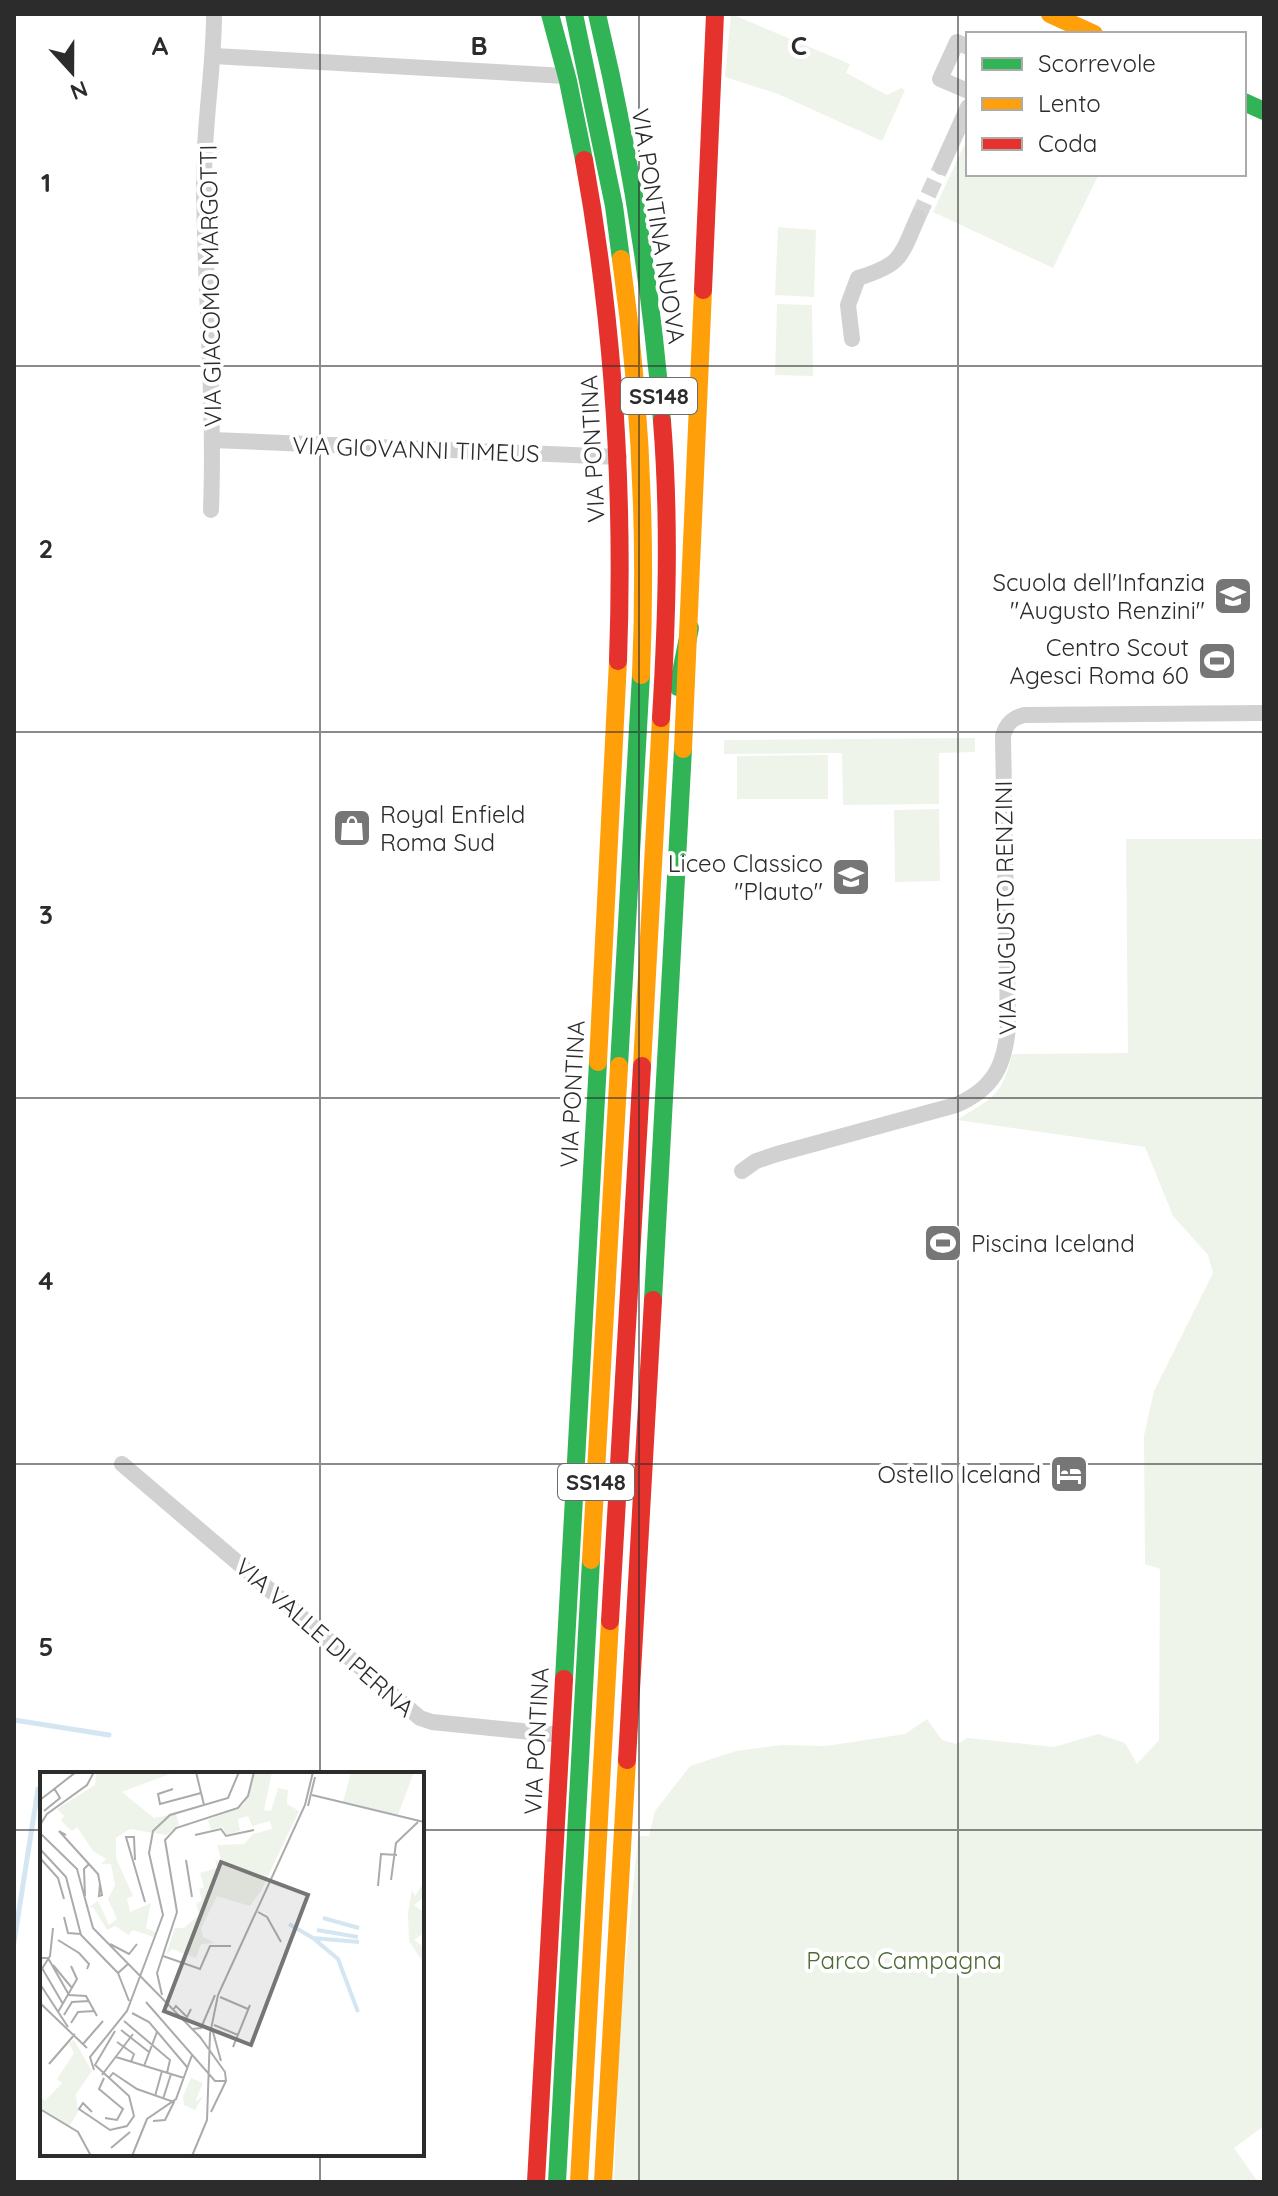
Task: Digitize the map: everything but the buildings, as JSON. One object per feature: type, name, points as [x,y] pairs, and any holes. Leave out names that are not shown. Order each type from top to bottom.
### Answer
[{"type":"main road","name":"VIA PONTINA","points":[[536,2182],[619,667],[621,553],[619,457],[603,284],[584,166],[550,14]]},
{"type":"main road","name":"VIA PONTINA NUOVA","points":[[574,14],[614,206],[633,345],[643,470],[645,591],[637,783]]},
{"type":"main road","name":"VIA PONTINA NUOVA","points":[[597,14],[637,210],[666,469],[668,596],[659,783]]},
{"type":"main road","points":[[603,2182],[690,628],[715,14]]},
{"type":"main road","points":[[1050,14],[1090,32]]},
{"type":"main road","points":[[659,783],[690,628]]},
{"type":"main road","name":"VIA PONTINA","points":[[557,2182],[608,1244],[637,783]]},
{"type":"main road","name":"SS148","points":[[579,2182],[659,783]]},
{"type":"street","name":"VIA GIACOMO MARGOTTI","points":[[211,510],[213,440],[204,184],[214,56],[214,14]]},
{"type":"street","points":[[966,46],[957,42],[940,79],[966,90]]},
{"type":"street","points":[[214,56],[566,76]]},
{"type":"street","points":[[941,167],[966,111]]},
{"type":"street","points":[[852,339],[848,305],[858,278],[887,269],[898,260],[918,217]]},
{"type":"street","name":"VIA GIOVANNI TIMEUS","points":[[213,440],[619,457]]},
{"type":"street","name":"VIA AUGUSTO RENZINI","points":[[742,1171],[756,1161],[777,1154],[956,1105],[973,1098],[989,1085],[1001,1065],[1008,1026],[1003,736],[1013,719],[1024,715],[1264,713]]},
{"type":"street","name":"VIA VALLE DI PERNA","points":[[122,1464],[418,1717],[432,1722],[561,1735]]},
{"type":"green space","points":[[731,14],[850,64],[846,73],[887,95],[901,88],[905,90],[882,141],[778,94],[725,77]]},
{"type":"green space","points":[[966,141],[966,176],[1098,176],[1053,268],[933,212]]},
{"type":"green space","points":[[778,227],[816,230],[814,297],[775,295]]},
{"type":"green space","points":[[777,304],[812,305],[813,376],[775,375]]},
{"type":"green space","points":[[975,738],[975,752],[939,753],[939,804],[843,805],[842,753],[724,754],[724,740]]},
{"type":"green space","points":[[828,755],[828,799],[737,799],[737,756]]},
{"type":"green space","points":[[939,809],[940,881],[895,882],[894,810]]},
{"type":"green space","name":"Parco Campagna","points":[[1126,839],[1264,839],[1264,2126],[1234,2148],[1258,2182],[614,2182],[620,2022],[638,1836],[649,1836],[655,1811],[690,1766],[736,1751],[782,1745],[826,1746],[905,1734],[927,1719],[942,1740],[957,1744],[968,1738],[1054,1747],[1098,1734],[1125,1743],[1137,1764],[1159,1740],[1160,1569],[1145,1564],[1144,1436],[1154,1391],[1213,1273],[1208,1255],[1173,1216],[1145,1147],[957,1120],[1000,1088],[1012,1054],[1128,1053]]},
{"type":"waterway","points":[[14,1720],[109,1735]]},
{"type":"waterway","points":[[14,1942],[38,1789]]},
{"type":"tunnel","points":[[918,217],[941,167]]},
{"type":"traffic: fast","points":[[550,14],[584,160]]},
{"type":"traffic: fast","points":[[574,14],[614,206],[621,259]]},
{"type":"traffic: fast","points":[[597,14],[637,216],[652,318],[662,421]]},
{"type":"traffic: fast","points":[[1246,103],[1264,111]]},
{"type":"traffic: fast","points":[[678,687],[690,628]]},
{"type":"traffic: fast","points":[[619,1066],[641,675]]},
{"type":"traffic: fast","points":[[653,1300],[683,749]]},
{"type":"traffic: fast","points":[[564,1679],[598,1062]]},
{"type":"traffic: fast","points":[[557,2182],[591,1560]]},
{"type":"traffic: slow","points":[[1050,14],[1090,32]]},
{"type":"traffic: slow","points":[[621,259],[641,467],[641,675]]},
{"type":"traffic: slow","points":[[683,749],[703,290]]},
{"type":"traffic: slow","points":[[598,1062],[618,661]]},
{"type":"traffic: slow","points":[[642,1066],[661,718]]},
{"type":"traffic: slow","points":[[591,1560],[619,1066]]},
{"type":"traffic: slow","points":[[579,2182],[610,1621]]},
{"type":"traffic: slow","points":[[603,2182],[627,1760]]},
{"type":"traffic: jam","points":[[703,290],[715,14]]},
{"type":"traffic: jam","points":[[584,160],[610,347],[618,473],[618,661]]},
{"type":"traffic: jam","points":[[661,718],[667,570],[662,421]]},
{"type":"traffic: jam","points":[[610,1621],[642,1066]]},
{"type":"traffic: jam","points":[[627,1760],[653,1300]]},
{"type":"traffic: jam","points":[[536,2182],[564,1679]]},
{"type":"place","name":"Scuola dell'Infanzia \"Augusto Renzini\"","points":[[1233,596]]},
{"type":"place","name":"Centro Scout Agesci Roma 60","points":[[1217,661]]},
{"type":"place","name":"Royal Enfield Roma Sud","points":[[352,828]]},
{"type":"place","name":"Liceo Classico \"Plauto\"","points":[[851,877]]},
{"type":"place","name":"Piscina Iceland","points":[[943,1243]]},
{"type":"place","name":"Ostello Iceland","points":[[1069,1474]]}]
